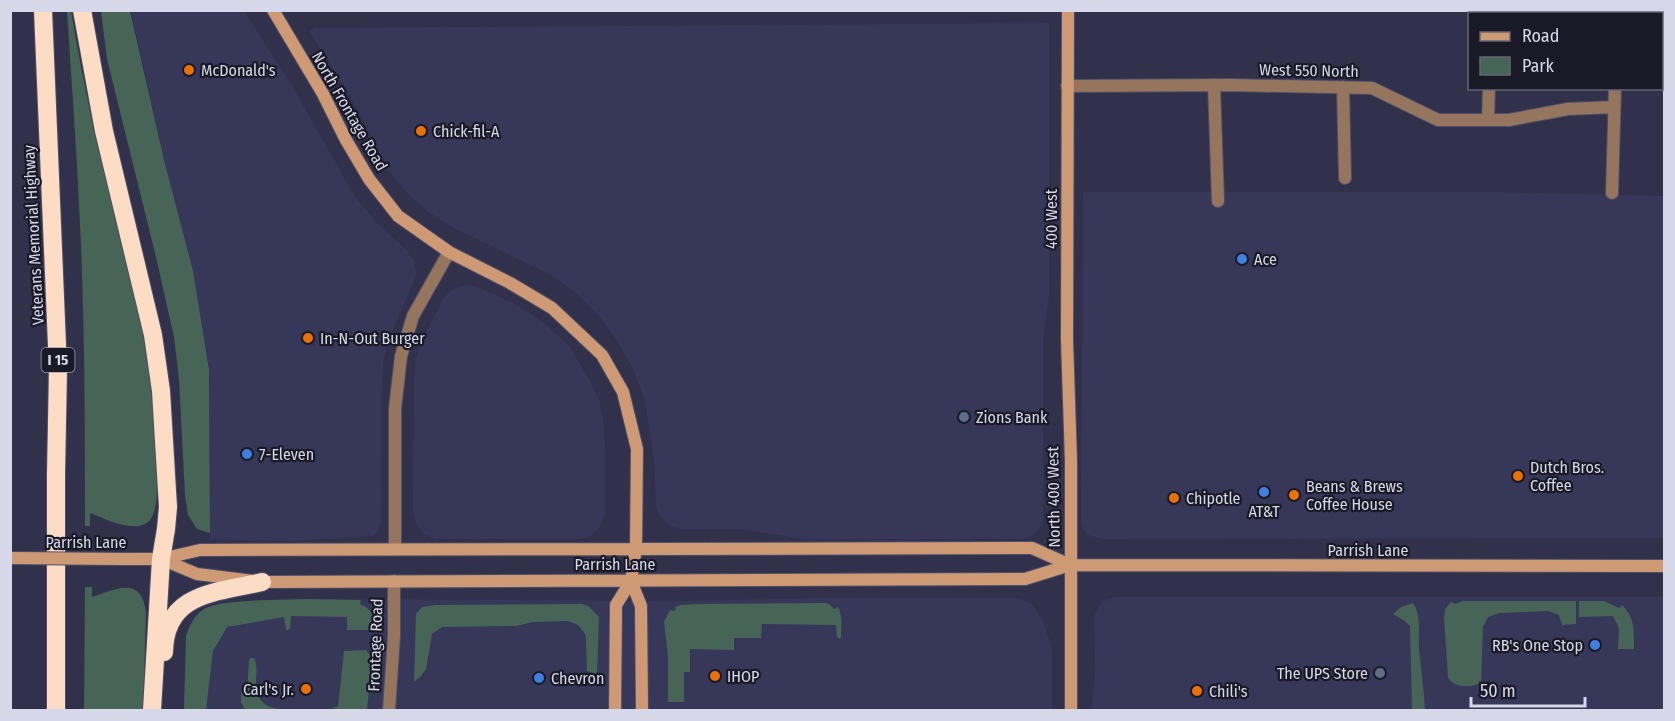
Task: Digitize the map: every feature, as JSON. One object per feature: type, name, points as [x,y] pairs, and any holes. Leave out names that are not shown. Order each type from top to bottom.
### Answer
[{"type":"highway","name":"Veterans Memorial Highway","points":[[43,10],[58,369],[56,711]]},
{"type":"highway","points":[[82,10],[104,131],[153,335],[159,380],[168,507],[160,559],[152,711]]},
{"type":"highway","points":[[164,711],[165,646],[172,616],[185,604],[198,597],[262,582]]},
{"type":"main road","name":"North Frontage Road","points":[[273,10],[323,94],[369,179],[398,216],[448,252],[510,283],[552,308],[602,355],[622,392],[637,449],[636,548],[631,581]]},
{"type":"main road","name":"400 West","points":[[1068,10],[1067,352],[1069,428]]},
{"type":"main road","name":"North 400 West","points":[[1069,428],[1070,566]]},
{"type":"main road","name":"Parrish Lane","points":[[10,558],[160,559],[200,550],[396,548],[1032,548],[1070,566]]},
{"type":"main road","name":"Parrish Lane","points":[[160,559],[197,574],[262,582],[1025,579],[1070,566],[1665,566]]},
{"type":"main road","points":[[1070,566],[1071,711]]},
{"type":"main road","points":[[615,711],[616,605],[631,581]]},
{"type":"main road","points":[[631,581],[641,606],[642,711]]},
{"type":"street","points":[[1214,85],[1218,201]]},
{"type":"street","name":"West 550 North","points":[[1067,86],[1214,85],[1372,88],[1438,120],[1509,120],[1568,109],[1614,107]]},
{"type":"street","points":[[1343,87],[1345,178]]},
{"type":"street","points":[[1488,120],[1489,90]]},
{"type":"street","points":[[1612,193],[1615,90]]},
{"type":"street","points":[[396,548],[395,409],[401,356],[413,316],[448,252]]},
{"type":"street","name":"Frontage Road","points":[[388,711],[394,636],[394,581]]},
{"type":"shaded area","points":[[131,11],[244,11],[291,84],[355,197],[414,260],[415,279],[393,329],[384,358],[381,520],[379,531],[373,536],[291,541],[210,539],[210,378]]},
{"type":"shaded area","points":[[1049,23],[1049,294],[1043,343],[1043,517],[1042,525],[1036,533],[1020,539],[804,539],[737,529],[680,529],[668,524],[659,515],[656,506],[654,460],[645,400],[633,369],[599,316],[576,293],[549,274],[454,228],[428,212],[411,197],[390,173],[356,106],[309,31],[313,28]]},
{"type":"shaded area","points":[[1083,192],[1494,192],[1664,196],[1664,538],[1104,539],[1088,535],[1083,529],[1081,519]]},
{"type":"shaded area","points":[[464,285],[475,286],[511,302],[542,321],[570,347],[599,399],[605,446],[605,514],[600,527],[589,537],[578,539],[434,539],[424,534],[417,526],[413,512],[416,359],[422,340],[444,297],[453,289]]},
{"type":"shaded area","points":[[1113,597],[1664,597],[1664,710],[1092,710],[1095,676],[1094,617],[1098,607]]},
{"type":"shaded area","points":[[1016,598],[1028,602],[1035,608],[1044,623],[1052,650],[1052,710],[184,710],[186,636],[198,614],[219,603],[308,599],[682,601]]},
{"type":"green space","points":[[67,11],[71,11],[96,140],[144,331],[154,427],[157,494],[155,509],[150,520],[137,526],[112,522],[90,513],[90,526],[85,526],[82,282]]},
{"type":"green space","points":[[101,11],[130,11],[165,164],[193,271],[209,370],[210,533],[197,529],[188,515],[174,337],[107,59]]},
{"type":"green space","points":[[85,587],[92,587],[92,597],[119,589],[133,589],[144,601],[146,613],[143,710],[84,710]]},
{"type":"green space","points":[[307,599],[361,600],[360,604],[373,614],[373,630],[347,630],[347,617],[291,616],[288,630],[286,630],[284,617],[227,627],[213,651],[206,710],[184,710],[186,636],[201,611],[224,603]]},
{"type":"green space","points":[[1463,601],[1576,601],[1576,624],[1562,625],[1559,615],[1548,611],[1499,613],[1488,617],[1483,627],[1481,683],[1472,686],[1458,685],[1450,681],[1448,677],[1444,618],[1445,609],[1451,602],[1456,604]]},
{"type":"green space","points":[[1579,601],[1604,601],[1619,608],[1622,605],[1632,620],[1634,649],[1618,649],[1619,628],[1613,616],[1579,617]]},
{"type":"green space","points":[[825,603],[834,609],[838,607],[840,611],[840,639],[837,637],[836,625],[762,624],[761,638],[734,638],[734,650],[690,649],[690,672],[684,672],[684,702],[668,702],[668,656],[664,622],[670,610],[674,611],[675,607],[681,605],[697,604]]},
{"type":"green space","points":[[1413,603],[1419,619],[1419,649],[1425,710],[1412,710],[1410,626],[1393,614],[1401,607]]},
{"type":"green space","points":[[582,604],[588,606],[599,617],[597,674],[587,671],[586,638],[578,625],[568,621],[532,622],[517,626],[442,627],[432,634],[426,669],[414,682],[416,614],[422,607]]},
{"type":"green space","points":[[366,650],[372,658],[367,710],[338,710],[332,707],[338,707],[344,651]]},
{"type":"green space","points":[[251,658],[254,658],[256,664],[257,693],[262,701],[275,708],[312,710],[245,710],[241,702],[241,692],[247,692]]},
{"type":"place","name":"McDonald's","points":[[189,70]]},
{"type":"place","name":"Chick-fil-A","points":[[421,131]]},
{"type":"place","name":"Ace","points":[[1242,259]]},
{"type":"place","name":"In-N-Out Burger","points":[[308,338]]},
{"type":"place","name":"Zions Bank","points":[[964,417]]},
{"type":"place","name":"7-Eleven","points":[[247,454]]},
{"type":"place","name":"Dutch Bros. Coffee","points":[[1518,476]]},
{"type":"place","name":"AT&T","points":[[1264,492]]},
{"type":"place","name":"Beans & Brews Coffee House","points":[[1294,495]]},
{"type":"place","name":"Chipotle","points":[[1174,498]]},
{"type":"place","name":"RB's One Stop","points":[[1595,645]]},
{"type":"place","name":"The UPS Store","points":[[1380,673]]},
{"type":"place","name":"IHOP","points":[[715,676]]},
{"type":"place","name":"Chevron","points":[[539,678]]},
{"type":"place","name":"Carl's Jr.","points":[[306,689]]},
{"type":"place","name":"Chili's","points":[[1197,691]]}]
